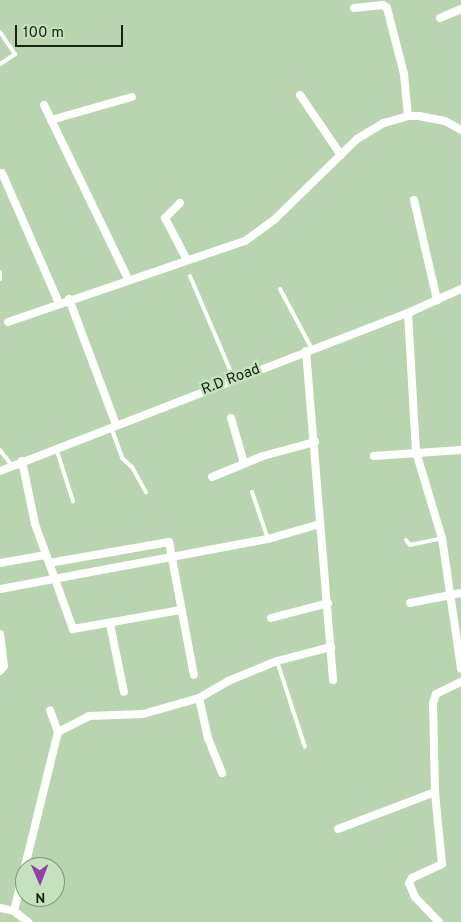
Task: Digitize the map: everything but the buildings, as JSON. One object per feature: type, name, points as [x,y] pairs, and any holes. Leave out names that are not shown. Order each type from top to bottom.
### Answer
[{"type":"street","points":[[354,8],[383,5],[387,8],[404,74],[408,116]]},
{"type":"street","points":[[440,18],[461,9]]},
{"type":"street","points":[[300,95],[341,155]]},
{"type":"street","points":[[51,120],[132,97]]},
{"type":"street","points":[[44,105],[129,281]]},
{"type":"street","points":[[8,322],[69,299],[240,244],[255,235],[341,155],[374,128],[408,116],[437,119],[461,130]]},
{"type":"street","points":[[2,173],[59,303]]},
{"type":"street","points":[[414,200],[437,300]]},
{"type":"street","points":[[180,203],[165,218],[187,260]]},
{"type":"street","name":"R.D Road","points":[[0,471],[408,313],[461,289]]},
{"type":"street","points":[[69,299],[113,426]]},
{"type":"street","points":[[408,313],[416,452],[442,538],[461,668]]},
{"type":"street","points":[[309,350],[320,524],[333,680]]},
{"type":"street","points":[[231,418],[244,463]]},
{"type":"street","points":[[212,477],[244,463],[315,442]]},
{"type":"street","points":[[374,456],[461,450]]},
{"type":"street","points":[[22,461],[35,524],[73,629],[181,610]]},
{"type":"street","points":[[0,589],[268,538],[320,524]]},
{"type":"street","points":[[0,563],[47,559],[167,541],[194,675]]},
{"type":"street","points":[[410,604],[461,593]]},
{"type":"street","points":[[271,618],[328,603]]},
{"type":"street","points":[[110,624],[124,692]]},
{"type":"street","points":[[0,634],[4,666],[0,671]]},
{"type":"street","points":[[58,732],[93,715],[143,714],[199,698],[228,680],[277,661],[331,647]]},
{"type":"street","points":[[439,922],[415,897],[409,883],[412,878],[442,864],[435,792],[434,697],[461,682]]},
{"type":"street","points":[[199,698],[208,738],[222,773]]},
{"type":"street","points":[[14,911],[58,732],[50,710]]},
{"type":"street","points":[[338,829],[435,792]]},
{"type":"street","points":[[0,908],[14,911],[28,922]]},
{"type":"lane","points":[[0,32],[16,54],[0,64]]},
{"type":"lane","points":[[0,272],[0,279]]},
{"type":"lane","points":[[190,276],[234,379]]},
{"type":"lane","points":[[280,290],[309,350]]},
{"type":"lane","points":[[113,426],[122,458],[132,467],[146,492]]},
{"type":"lane","points":[[56,448],[73,501]]},
{"type":"lane","points":[[0,450],[12,466]]},
{"type":"lane","points":[[252,492],[268,538]]},
{"type":"lane","points":[[406,540],[410,545],[442,538]]},
{"type":"lane","points":[[277,661],[305,747]]}]
